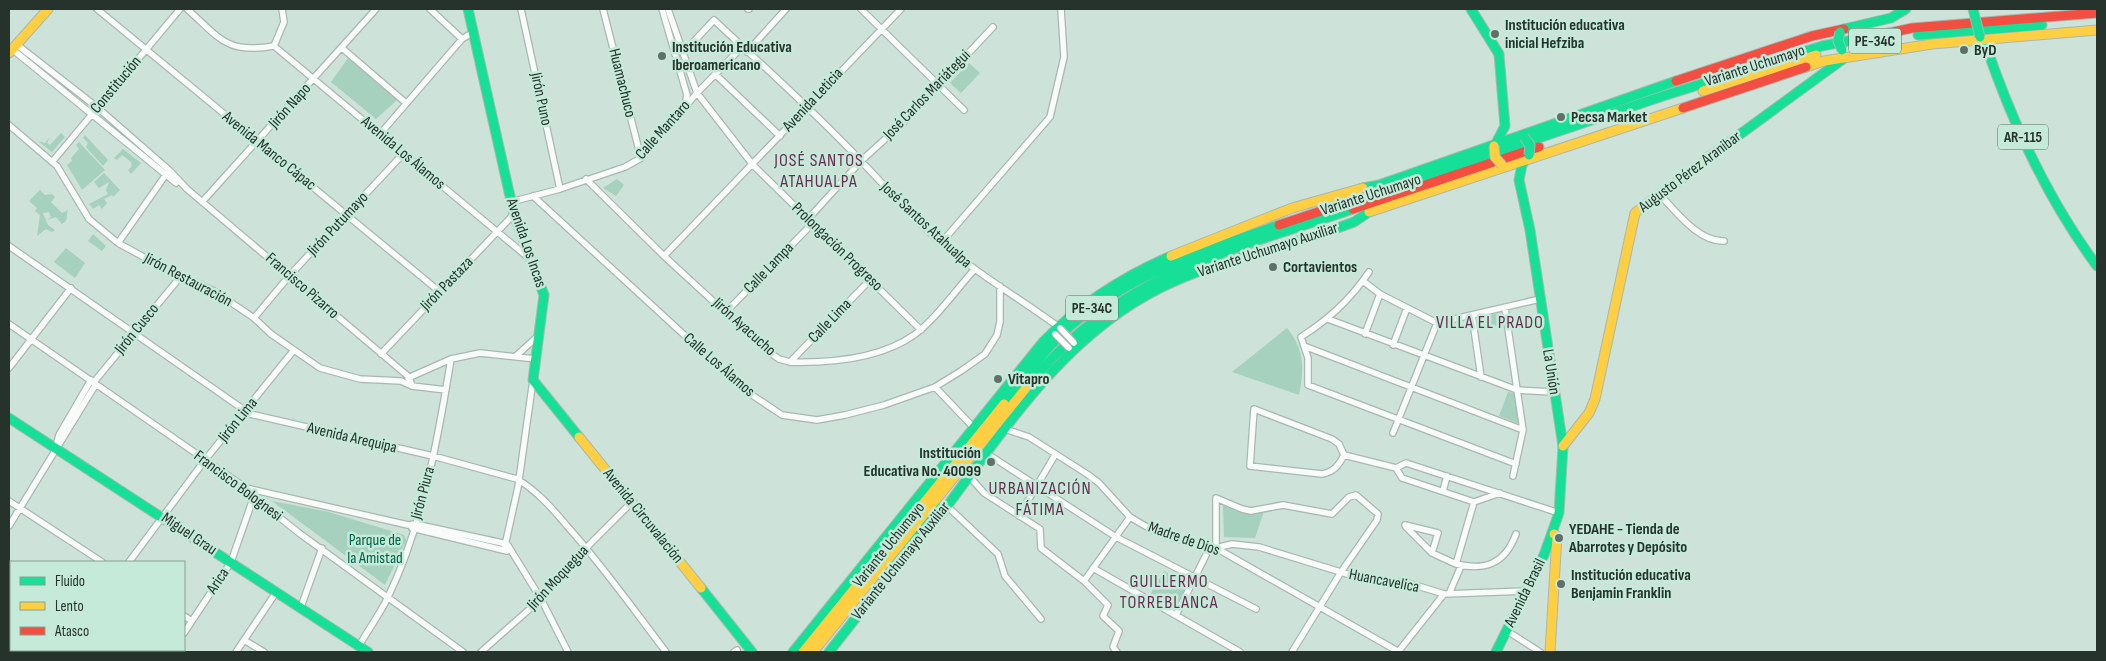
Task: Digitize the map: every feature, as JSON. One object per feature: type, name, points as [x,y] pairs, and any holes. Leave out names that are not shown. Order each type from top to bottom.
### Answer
[{"type":"main road","points":[[12,48],[48,9]]},
{"type":"main road","name":"Avenida Los Incas","points":[[468,9],[510,202],[544,295],[533,380]]},
{"type":"main road","points":[[1471,9],[1498,54],[1505,118],[1503,133],[1494,146],[1495,157],[1503,166],[1510,169],[1519,180]]},
{"type":"main road","points":[[1906,9],[1892,18],[1841,30],[1838,42],[1844,53],[1983,38],[2097,30]]},
{"type":"main road","points":[[1973,9],[1983,38]]},
{"type":"main road","points":[[1978,9],[1983,38]]},
{"type":"main road","name":"Variante Uchumayo","points":[[803,652],[1043,354],[1073,323],[1120,288],[1147,274],[1191,255],[1663,96],[1822,46],[1912,28],[2097,13]]},
{"type":"main road","name":"Variante Uchumayo","points":[[813,652],[1046,364],[1091,320],[1114,303],[1152,280],[1661,104],[1820,54],[1860,44],[1914,35],[2097,21]]},
{"type":"main road","name":"Variante Uchumayo Auxiliar","points":[[1055,329],[1113,284],[1158,260],[1264,218],[1340,192],[1380,185],[1647,91],[1841,30]]},
{"type":"main road","name":"AR-115","points":[[1983,38],[2003,97],[2071,231],[2097,266]]},
{"type":"main road","name":"Variante Uchumayo Auxiliar","points":[[829,652],[877,590],[905,560],[986,452],[1072,347],[1121,310],[1159,288],[1201,272],[1354,222],[1373,210],[1844,53]]},
{"type":"main road","name":"Augusto Pérez Aranibar","points":[[1563,446],[1588,413],[1595,399],[1634,217],[1638,210],[1659,194],[1689,176],[1713,153],[1844,53]]},
{"type":"main road","points":[[1505,118],[1510,130],[1523,136],[1530,145],[1528,157]]},
{"type":"main road","name":"La Unión","points":[[1528,157],[1519,172],[1519,180],[1563,446],[1559,513],[1554,534]]},
{"type":"main road","points":[[1244,238],[1268,224],[1380,185]]},
{"type":"main road","points":[[1224,254],[1232,255],[1265,247],[1373,210]]},
{"type":"main road","name":"Variante Uchumayo","points":[[793,652],[1055,329]]},
{"type":"main road","name":"Avenida Circuvalación","points":[[533,380],[752,652]]},
{"type":"main road","name":"Miguel Grau","points":[[9,418],[277,591],[356,648],[368,652]]},
{"type":"main road","points":[[877,590],[939,509],[958,474]]},
{"type":"main road","points":[[1550,652],[1557,536],[1554,534]]},
{"type":"main road","name":"Avenida Brasil","points":[[1496,652],[1554,534]]},
{"type":"street","name":"Avenida Manco Cápac","points":[[97,9],[440,292]]},
{"type":"street","name":"Constitución","points":[[52,162],[180,9]]},
{"type":"street","points":[[187,9],[228,45],[253,50],[274,46],[284,22],[282,9]]},
{"type":"street","name":"Jirón Napo","points":[[202,202],[376,9]]},
{"type":"street","points":[[430,9],[462,38]]},
{"type":"street","name":"Jirón Puno","points":[[521,9],[560,189]]},
{"type":"street","name":"Huamachuco","points":[[603,9],[641,158]]},
{"type":"street","points":[[662,9],[686,95],[686,104],[675,119]]},
{"type":"street","name":"Prolongación Progreso","points":[[668,9],[696,93],[753,165],[921,330]]},
{"type":"street","points":[[747,52],[786,9]]},
{"type":"street","points":[[861,9],[964,110]]},
{"type":"street","name":"Avenida Leticia","points":[[664,256],[900,9]]},
{"type":"street","points":[[941,243],[1050,117],[1064,57],[1061,9]]},
{"type":"street","name":"José Santos Atahualpa","points":[[683,53],[714,20],[806,106],[861,161],[888,192],[941,243],[974,270],[1000,286],[1055,329],[1072,347]]},
{"type":"street","name":"José Carlos Mariátegui","points":[[861,161],[906,121],[993,27]]},
{"type":"street","points":[[380,134],[462,38],[472,33]]},
{"type":"street","name":"Avenida Los Álamos","points":[[274,46],[531,260]]},
{"type":"street","name":"Calle Mantaro","points":[[510,202],[560,189],[625,167],[641,158],[696,93],[742,47]]},
{"type":"street","name":"Francisco Pizarro","points":[[12,48],[98,108],[167,172],[409,377]]},
{"type":"street","name":"Francisco Pizarro","points":[[12,48],[92,115],[167,172]]},
{"type":"street","points":[[342,48],[406,103]]},
{"type":"street","points":[[715,74],[780,136]]},
{"type":"street","name":"Jirón Restauración","points":[[9,124],[57,166],[90,219],[118,243],[181,276],[214,290],[254,318],[271,334],[320,368],[360,379],[401,381],[412,386],[446,390]]},
{"type":"street","name":"Jirón Putumayo","points":[[254,318],[290,275],[404,153]]},
{"type":"street","name":"Calle Lampa","points":[[726,312],[810,221],[861,161]]},
{"type":"street","points":[[118,243],[167,172]]},
{"type":"street","name":"Jirón Ayacucho","points":[[586,179],[664,256],[765,349],[779,358],[790,362],[867,355],[893,348],[921,330],[974,270]]},
{"type":"street","points":[[1659,194],[1702,236],[1717,241],[1724,240]]},
{"type":"street","name":"Calle Los Álamos","points":[[533,196],[742,389],[782,414],[817,420],[884,405],[935,387],[985,354],[997,335],[1000,322],[1000,286]]},
{"type":"street","name":"Jirón Pastaza","points":[[381,354],[514,214]]},
{"type":"street","name":"Avenida Arequipa","points":[[9,246],[245,412],[433,456],[517,479],[544,500],[587,547],[666,652]]},
{"type":"street","points":[[1369,272],[1354,295],[1328,319],[1301,337],[1309,367],[1308,385],[1516,464]]},
{"type":"street","name":"Jirón Cusco","points":[[9,526],[56,448],[59,435],[93,382],[181,276]]},
{"type":"street","name":"Calle Lima","points":[[790,362],[870,280]]},
{"type":"street","points":[[1363,282],[1380,294],[1437,323],[1540,299]]},
{"type":"street","points":[[9,368],[71,288]]},
{"type":"street","points":[[1365,334],[1380,294]]},
{"type":"street","points":[[1393,345],[1407,308]]},
{"type":"street","points":[[1505,308],[1523,430],[1513,476]]},
{"type":"street","points":[[1472,315],[1481,377]]},
{"type":"street","points":[[1328,319],[1517,390],[1553,392]]},
{"type":"street","points":[[1393,433],[1437,323]]},
{"type":"street","name":"Francisco Bolognesi","points":[[9,324],[246,488],[254,497],[463,652]]},
{"type":"street","points":[[516,356],[540,334]]},
{"type":"street","points":[[1304,346],[1523,430]]},
{"type":"street","name":"Jirón Lima","points":[[130,561],[162,516],[294,350]]},
{"type":"street","name":"Jirón Restauración","points":[[401,381],[451,359],[480,353],[536,359]]},
{"type":"street","name":"Jirón Piura","points":[[356,648],[388,597],[412,526],[433,456],[451,359]]},
{"type":"street","points":[[409,377],[412,386]]},
{"type":"street","name":"Avenida Los Incas","points":[[506,547],[533,380]]},
{"type":"street","points":[[935,387],[974,428]]},
{"type":"street","points":[[1254,410],[1332,439],[1339,444],[1344,455],[1335,469],[1330,473],[1322,474],[1250,466],[1254,410]]},
{"type":"street","name":"Madre de Dios","points":[[1005,429],[1029,437],[1100,483],[1130,517],[1169,537],[1213,547],[1321,606],[1398,652]]},
{"type":"street","points":[[986,452],[1038,484],[1116,537],[1256,609]]},
{"type":"street","points":[[1020,516],[1055,455]]},
{"type":"street","points":[[1344,455],[1396,468],[1406,463],[1559,513]]},
{"type":"street","points":[[1396,468],[1402,478],[1474,502],[1502,493]]},
{"type":"street","points":[[968,475],[984,493],[1040,529],[1041,548],[1084,581],[1108,605],[1103,616],[1119,631],[1113,647],[1117,652]]},
{"type":"street","points":[[1443,491],[1447,476]]},
{"type":"street","points":[[246,488],[506,547],[513,552],[541,599],[568,652]]},
{"type":"street","name":"Arica","points":[[185,632],[230,562],[256,490]]},
{"type":"street","points":[[1176,615],[1194,577],[1213,547],[1216,498],[1242,510],[1251,511],[1283,505],[1332,514],[1349,497],[1356,495],[1378,514],[1377,520],[1341,572],[1292,652]]},
{"type":"street","points":[[9,501],[100,561]]},
{"type":"street","name":"Jirón Moquegua","points":[[481,652],[541,599],[587,547],[632,502]]},
{"type":"street","points":[[1398,652],[1446,594],[1458,565],[1474,502]]},
{"type":"street","points":[[947,506],[998,554],[1005,576],[1042,619]]},
{"type":"street","points":[[1084,581],[1130,517]]},
{"type":"street","points":[[1432,553],[1438,533],[1405,525],[1432,553],[1458,565],[1479,568],[1496,561],[1504,555],[1516,534]]},
{"type":"street","name":"Huancavelica","points":[[1213,547],[1232,544],[1258,547],[1370,581],[1405,582],[1446,594],[1527,591]]},
{"type":"street","points":[[301,607],[322,548]]},
{"type":"street","points":[[1093,568],[1240,652]]},
{"type":"street","points":[[236,652],[277,591]]},
{"type":"street","points":[[185,617],[192,621]]},
{"type":"street","points":[[1506,631],[1540,652]]},
{"type":"street","points":[[244,640],[264,652]]},
{"type":"green space","points":[[348,58],[397,100],[376,119],[331,82]]},
{"type":"green space","points":[[969,63],[980,73],[961,93],[950,83]]},
{"type":"green space","points":[[61,133],[65,137],[52,152],[38,141],[45,143],[50,137],[47,143],[50,145]]},
{"type":"green space","points":[[85,135],[108,160],[103,166],[86,147],[88,143],[83,138]]},
{"type":"green space","points":[[79,142],[105,170],[82,190],[67,165],[72,161],[71,158],[79,149],[76,145]]},
{"type":"green space","points":[[123,149],[141,163],[131,174],[128,170],[132,166],[131,162],[122,155],[117,160],[114,158]]},
{"type":"green space","points":[[104,173],[120,190],[113,197],[112,195],[104,199],[107,203],[102,209],[99,205],[93,209],[89,204],[108,194],[106,190],[109,182],[99,188],[94,182]]},
{"type":"green space","points":[[617,179],[624,185],[616,196],[603,188]]},
{"type":"green space","points":[[40,190],[45,195],[52,194],[55,197],[51,202],[62,213],[68,210],[67,219],[62,224],[56,217],[47,220],[51,217],[49,212],[43,213],[48,225],[55,230],[52,232],[46,229],[37,236],[40,215],[35,211],[37,208],[29,201]]},
{"type":"green space","points":[[93,234],[106,246],[102,251],[88,241]]},
{"type":"green space","points":[[66,248],[85,263],[75,278],[54,262]]},
{"type":"green space","points":[[1500,313],[1505,324],[1479,329],[1477,318]]},
{"type":"green space","points":[[1287,328],[1297,344],[1302,360],[1299,395],[1232,372]]},
{"type":"green space","points":[[1508,392],[1516,394],[1520,424],[1499,416]]},
{"type":"green space","name":"Parque de la Amistad","points":[[272,501],[329,512],[404,535],[406,541],[385,585]]},
{"type":"green space","points":[[1223,504],[1250,514],[1264,511],[1255,538],[1224,537]]},
{"type":"green space","points":[[1164,571],[1188,583],[1175,608],[1150,595]]},
{"type":"traffic: fast","points":[[468,9],[514,214],[544,295],[533,380],[579,437]]},
{"type":"traffic: fast","points":[[1471,9],[1499,54],[1505,126],[1495,145]]},
{"type":"traffic: fast","points":[[1844,29],[1891,18],[1906,9]]},
{"type":"traffic: fast","points":[[1973,9],[1980,37]]},
{"type":"traffic: fast","points":[[1918,35],[2042,25]]},
{"type":"traffic: fast","points":[[1840,32],[1838,41],[1842,50]]},
{"type":"traffic: fast","points":[[1417,179],[1663,96],[1822,46],[1889,33]]},
{"type":"traffic: fast","points":[[1984,40],[2006,99],[2032,157],[2062,214],[2097,266]]},
{"type":"traffic: fast","points":[[1709,157],[1843,59]]},
{"type":"traffic: fast","points":[[1363,188],[1379,185],[1676,81]]},
{"type":"traffic: fast","points":[[1524,137],[1530,145],[1529,155]]},
{"type":"traffic: fast","points":[[1496,652],[1544,555],[1559,513],[1563,446],[1530,230],[1519,180],[1522,165],[1527,157]]},
{"type":"traffic: fast","points":[[1026,388],[1061,350],[1097,319],[1135,293],[1174,273],[1216,255],[1353,209]]},
{"type":"traffic: fast","points":[[939,517],[1011,420],[1037,389],[1093,332],[1125,308],[1160,288],[1202,270],[1332,230],[1354,222],[1369,212]]},
{"type":"traffic: fast","points":[[1004,404],[1034,364],[1068,328],[1091,309],[1141,279],[1168,266],[1223,244],[1279,225]]},
{"type":"traffic: fast","points":[[793,652],[1043,342],[1072,315],[1119,282],[1171,256]]},
{"type":"traffic: fast","points":[[9,418],[368,652]]},
{"type":"traffic: fast","points":[[877,590],[940,508]]},
{"type":"traffic: fast","points":[[829,652],[881,586]]},
{"type":"traffic: fast","points":[[701,588],[752,652]]},
{"type":"traffic: slow","points":[[9,53],[48,9]]},
{"type":"traffic: slow","points":[[1806,67],[1824,61],[1932,44],[2097,30]]},
{"type":"traffic: slow","points":[[1703,91],[1816,55]]},
{"type":"traffic: slow","points":[[1369,212],[1683,108]]},
{"type":"traffic: slow","points":[[1494,146],[1495,157],[1502,165]]},
{"type":"traffic: slow","points":[[1563,446],[1589,413],[1595,399],[1635,213],[1709,157]]},
{"type":"traffic: slow","points":[[1171,256],[1292,208],[1363,188]]},
{"type":"traffic: slow","points":[[813,652],[1026,388]]},
{"type":"traffic: slow","points":[[803,652],[1004,404]]},
{"type":"traffic: slow","points":[[579,437],[701,588]]},
{"type":"traffic: slow","points":[[1550,652],[1557,536],[1554,534]]},
{"type":"traffic: jam","points":[[1889,33],[1912,28],[2097,13]]},
{"type":"traffic: jam","points":[[1676,81],[1812,36],[1844,29]]},
{"type":"traffic: jam","points":[[1683,108],[1806,67]]},
{"type":"traffic: jam","points":[[1353,209],[1539,147]]},
{"type":"traffic: jam","points":[[1279,225],[1417,179]]},
{"type":"place","name":"Institución educativa inicial Hefziba","points":[[1495,34]]},
{"type":"place","name":"ByD","points":[[1964,50]]},
{"type":"place","name":"Institución Educativa Iberoamericano","points":[[662,56]]},
{"type":"place","name":"Pecsa Market","points":[[1561,117]]},
{"type":"place","name":"Cortavientos","points":[[1273,267]]},
{"type":"place","name":"Vitapro","points":[[998,379]]},
{"type":"place","name":"Institución Educativa No. 40099","points":[[991,462]]},
{"type":"place","name":"YEDAHE - Tienda de Abarrotes y Depósito","points":[[1559,538]]},
{"type":"place","name":"Institución educativa Benjamin Franklin","points":[[1561,584]]},
{"type":"district","name":"JOSÉ SANTOS ATAHUALPA","points":[[819,170]]},
{"type":"district","name":"VILLA EL PRADO","points":[[1490,322]]},
{"type":"district","name":"URBANIZACIÓN FÁTIMA","points":[[1040,498]]},
{"type":"district","name":"GUILLERMO TORREBLANCA","points":[[1169,591]]}]
